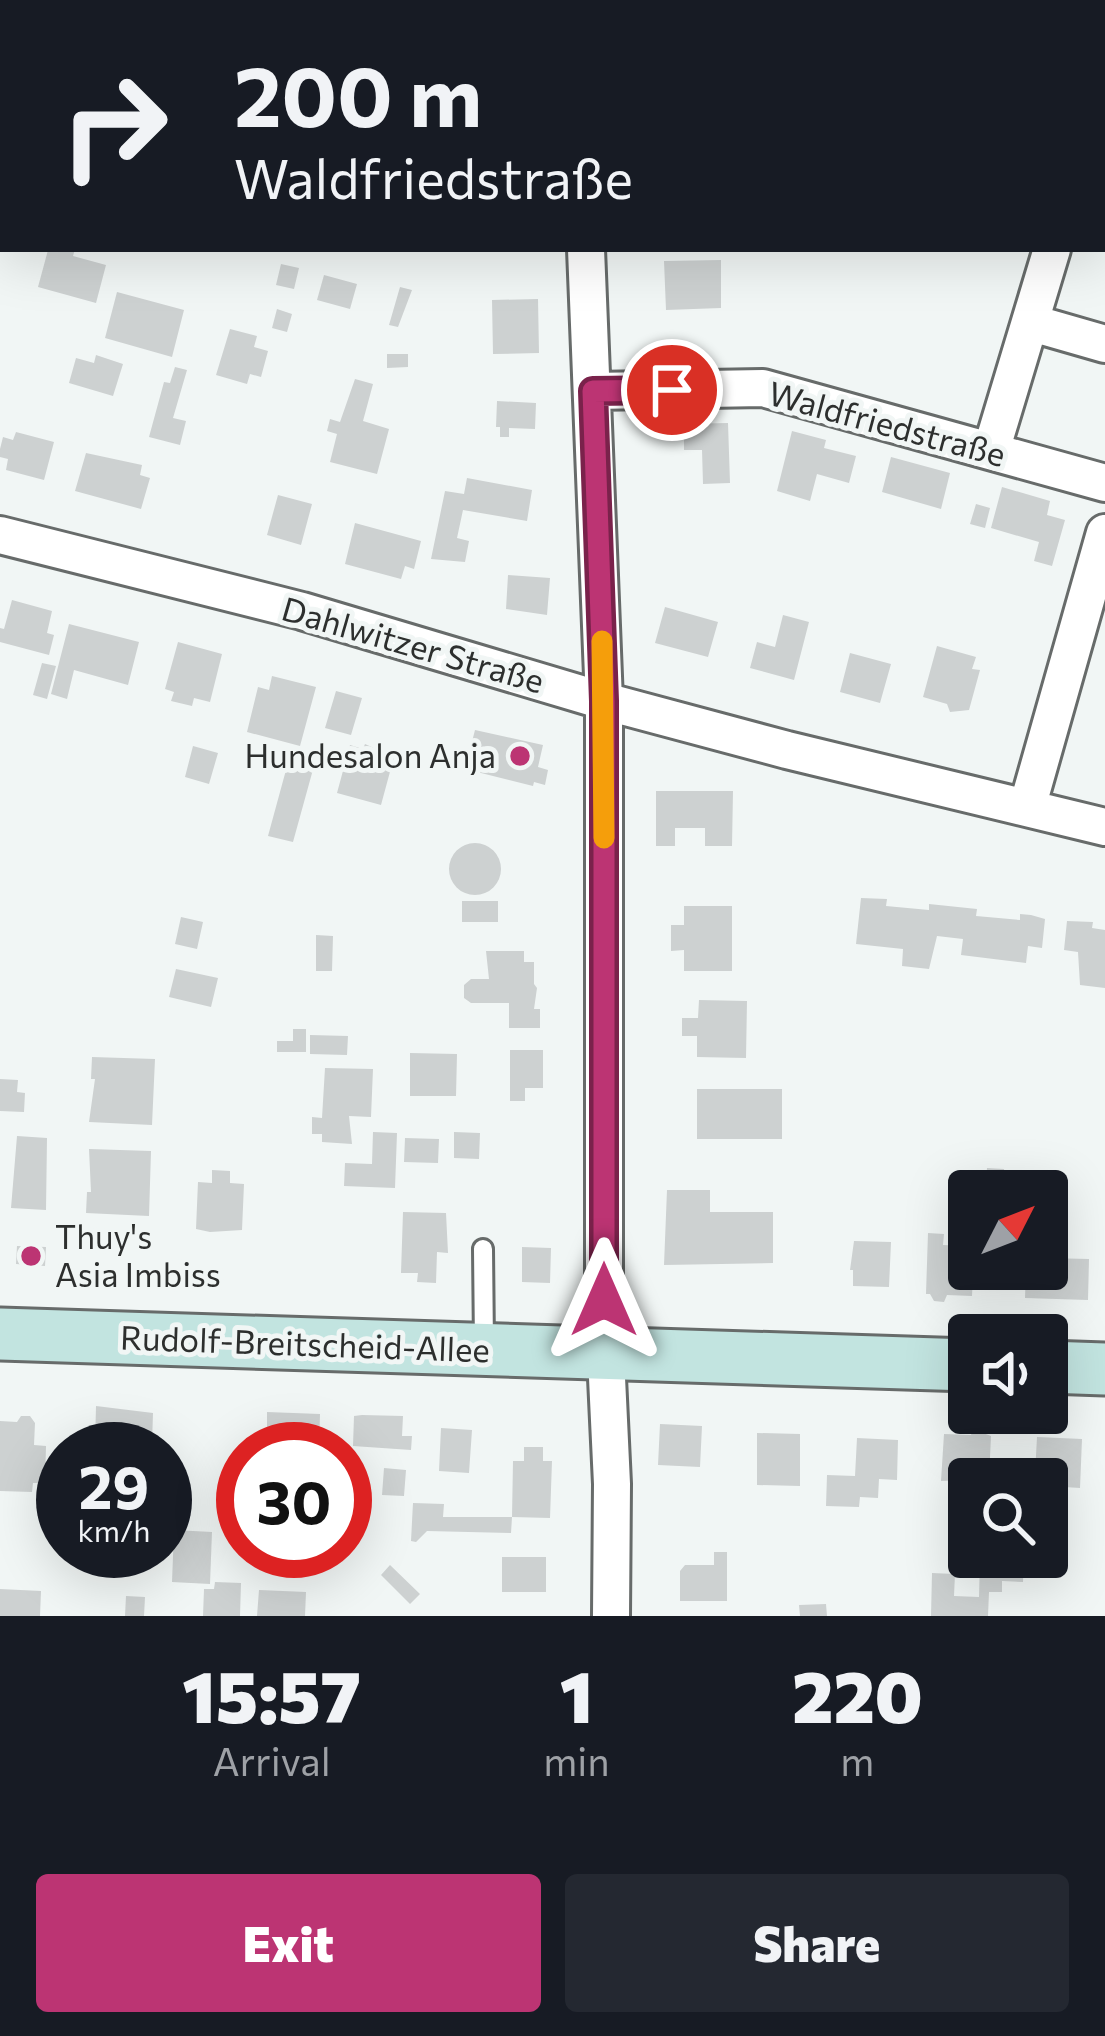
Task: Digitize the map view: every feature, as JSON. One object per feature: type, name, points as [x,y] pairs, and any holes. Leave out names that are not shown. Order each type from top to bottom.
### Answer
[{"type":"street","points":[[586,252],[604,701],[605,1353],[612,1484],[611,1616]]},
{"type":"street","points":[[992,451],[1051,252]]},
{"type":"street","points":[[1032,323],[1105,344]]},
{"type":"street","name":"Waldfriedstraße","points":[[593,391],[763,388],[1105,483]]},
{"type":"street","points":[[1027,808],[1105,532]]},
{"type":"street","name":"Dahlwitzer Straße","points":[[0,536],[302,611],[604,701],[1105,827]]},
{"type":"street","name":"Rudolf-Breitscheid-Allee","points":[[0,1334],[948,1364]]},
{"type":"street","points":[[1068,1368],[1105,1369]]},
{"type":"lane","points":[[483,1249],[484,1349]]},
{"type":"building","points":[[47,252],[74,252],[73,256],[106,265],[96,303],[38,287]]},
{"type":"building","points":[[721,260],[721,308],[666,310],[664,261]]},
{"type":"building","points":[[281,264],[299,268],[294,289],[276,285]]},
{"type":"building","points":[[324,275],[357,284],[350,309],[317,300]]},
{"type":"building","points":[[400,287],[412,290],[398,327],[389,325]]},
{"type":"building","points":[[117,292],[184,310],[172,357],[105,338]]},
{"type":"building","points":[[538,299],[539,353],[493,354],[492,300]]},
{"type":"building","points":[[277,309],[292,314],[287,332],[272,328]]},
{"type":"building","points":[[230,329],[257,336],[254,347],[268,351],[261,377],[250,374],[247,384],[216,375]]},
{"type":"building","points":[[387,354],[408,354],[408,367],[387,368]]},
{"type":"building","points":[[96,355],[123,364],[113,396],[69,383],[76,358],[94,363]]},
{"type":"building","points":[[175,367],[187,370],[173,418],[186,421],[180,445],[149,437],[164,382],[170,383]]},
{"type":"building","points":[[355,379],[373,384],[363,421],[389,429],[377,474],[330,462],[337,434],[327,431],[330,419],[340,422]]},
{"type":"building","points":[[497,401],[536,403],[535,429],[509,428],[509,437],[500,437]]},
{"type":"building","points":[[728,423],[730,483],[703,484],[702,450],[684,450],[684,424]]},
{"type":"building","points":[[792,431],[826,440],[824,448],[856,456],[849,483],[817,474],[810,501],[777,491]]},
{"type":"building","points":[[16,432],[54,442],[44,480],[6,470],[8,459],[0,457],[3,437],[13,440]]},
{"type":"building","points":[[86,453],[142,465],[140,475],[150,478],[141,509],[75,491]]},
{"type":"building","points":[[891,457],[950,473],[941,509],[882,492]]},
{"type":"building","points":[[467,478],[532,490],[527,521],[463,510],[457,538],[469,541],[465,562],[431,559],[445,491],[464,494]]},
{"type":"building","points":[[1002,487],[1050,501],[1047,515],[1065,520],[1052,566],[1034,561],[1039,542],[991,528]]},
{"type":"building","points":[[278,495],[312,504],[301,545],[267,535]]},
{"type":"building","points":[[976,504],[990,508],[985,528],[970,524]]},
{"type":"building","points":[[355,523],[421,541],[414,569],[405,566],[401,579],[345,564]]},
{"type":"building","points":[[508,575],[550,578],[547,615],[506,609]]},
{"type":"building","points":[[12,600],[52,611],[47,633],[54,635],[49,655],[0,642],[0,628],[4,629]]},
{"type":"building","points":[[665,607],[718,622],[708,657],[655,643]]},
{"type":"building","points":[[783,615],[809,622],[794,680],[750,668],[757,642],[775,647]]},
{"type":"building","points":[[69,624],[139,642],[128,685],[74,670],[67,699],[51,694]]},
{"type":"building","points":[[178,642],[222,654],[210,702],[194,698],[192,706],[171,701],[174,692],[165,689]]},
{"type":"building","points":[[937,646],[976,657],[972,669],[980,670],[969,710],[950,712],[947,704],[923,697]]},
{"type":"building","points":[[850,653],[891,664],[880,703],[840,692]]},
{"type":"building","points":[[42,663],[56,666],[47,699],[33,695]]},
{"type":"building","points":[[272,676],[316,687],[300,746],[247,732],[258,687],[269,690]]},
{"type":"building","points":[[336,691],[362,698],[351,735],[325,728]]},
{"type":"building","name":"Hundesalon Anja","points":[[475,730],[543,745],[538,767],[548,770],[545,785],[465,769]]},
{"type":"building","points":[[365,744],[394,757],[381,805],[337,793],[350,745],[363,749]]},
{"type":"building","points":[[193,746],[218,753],[209,784],[185,777]]},
{"type":"building","points":[[292,748],[317,755],[293,842],[268,836]]},
{"type":"building","points":[[656,791],[733,791],[732,846],[705,846],[705,828],[675,828],[675,846],[656,846]]},
{"type":"building","points":[[475,843],[493,851],[501,869],[493,887],[475,895],[457,887],[449,869],[457,851]]},
{"type":"building","points":[[861,898],[887,899],[886,906],[977,909],[976,916],[1020,920],[1020,914],[1031,915],[1045,919],[1042,948],[1028,946],[1026,963],[961,955],[963,939],[937,936],[929,969],[902,966],[903,949],[856,944]]},
{"type":"building","points":[[462,901],[498,901],[498,922],[462,922]]},
{"type":"building","points":[[684,906],[732,906],[732,971],[684,971],[684,950],[671,951],[671,925],[684,925]]},
{"type":"building","points":[[181,917],[203,922],[197,949],[175,944]]},
{"type":"building","points":[[1067,921],[1093,922],[1092,928],[1105,930],[1105,988],[1080,985],[1078,952],[1064,950]]},
{"type":"building","points":[[316,935],[333,936],[332,971],[316,971]]},
{"type":"building","points":[[486,951],[524,951],[524,962],[534,962],[534,1009],[540,1009],[540,1028],[509,1028],[509,1003],[471,1003],[464,998],[464,985],[471,979],[489,979]]},
{"type":"building","points":[[176,969],[218,978],[211,1007],[169,997]]},
{"type":"building","points":[[699,1000],[747,1001],[746,1058],[697,1057],[697,1036],[682,1036],[682,1018],[698,1018]]},
{"type":"building","points":[[293,1029],[306,1029],[306,1052],[277,1052],[277,1041],[293,1041]]},
{"type":"building","points":[[310,1035],[348,1036],[347,1055],[310,1054]]},
{"type":"building","points":[[510,1050],[543,1050],[543,1088],[525,1088],[525,1101],[510,1101]]},
{"type":"building","points":[[410,1053],[457,1054],[456,1096],[410,1096]]},
{"type":"building","points":[[92,1057],[155,1059],[152,1125],[89,1122],[95,1079],[91,1079]]},
{"type":"building","points":[[325,1068],[373,1069],[371,1117],[349,1116],[352,1144],[322,1142],[322,1134],[312,1134],[312,1117],[322,1118]]},
{"type":"building","points":[[0,1079],[18,1080],[17,1092],[25,1093],[24,1112],[0,1111]]},
{"type":"building","points":[[697,1089],[782,1089],[782,1139],[697,1139]]},
{"type":"building","points":[[373,1132],[397,1133],[395,1188],[344,1186],[345,1163],[372,1164]]},
{"type":"building","points":[[454,1132],[480,1133],[479,1159],[454,1158]]},
{"type":"building","points":[[17,1136],[47,1138],[46,1210],[11,1208]]},
{"type":"building","points":[[405,1138],[439,1139],[438,1163],[404,1162]]},
{"type":"building","points":[[89,1149],[151,1151],[149,1216],[86,1213],[87,1192],[91,1192]]},
{"type":"building","points":[[212,1170],[230,1171],[230,1183],[244,1184],[242,1230],[196,1229],[198,1182],[212,1183]]},
{"type":"building","points":[[667,1190],[710,1190],[710,1212],[773,1212],[773,1263],[664,1265]]},
{"type":"building","points":[[403,1212],[446,1213],[448,1253],[437,1252],[436,1283],[417,1282],[418,1273],[401,1273]]},
{"type":"building","points":[[928,1233],[944,1234],[948,1290],[972,1290],[972,1296],[947,1295],[944,1302],[926,1294]]},
{"type":"building","points":[[854,1241],[891,1242],[889,1287],[853,1286]]},
{"type":"building","name":"Thuy's Asia Imbiss","points":[[17,1246],[46,1247],[45,1266],[16,1264]]},
{"type":"building","points":[[522,1247],[551,1248],[550,1283],[522,1282]]},
{"type":"building","points":[[1068,1258],[1089,1259],[1088,1300],[1025,1298],[1025,1290],[1068,1290]]},
{"type":"building","points":[[96,1406],[153,1413],[153,1422],[96,1422]]},
{"type":"building","points":[[267,1412],[320,1414],[320,1422],[267,1422]]},
{"type":"building","points":[[21,1416],[30,1416],[35,1423],[36,1483],[32,1492],[0,1491],[0,1421],[17,1422]]},
{"type":"building","points":[[354,1416],[403,1416],[402,1436],[412,1436],[411,1450],[372,1447],[372,1422],[354,1422]]},
{"type":"building","points":[[660,1424],[702,1426],[700,1467],[658,1465]]},
{"type":"building","points":[[441,1428],[472,1430],[469,1473],[439,1471]]},
{"type":"building","points":[[757,1433],[800,1434],[800,1486],[757,1485]]},
{"type":"building","points":[[944,1434],[991,1436],[990,1458],[948,1458],[948,1481],[941,1481]]},
{"type":"building","points":[[1037,1437],[1082,1439],[1080,1488],[1068,1487],[1068,1458],[1036,1458]]},
{"type":"building","points":[[857,1438],[898,1440],[897,1480],[879,1479],[878,1498],[860,1497],[859,1507],[826,1506],[827,1475],[855,1476]]},
{"type":"building","points":[[524,1447],[543,1447],[543,1461],[552,1461],[550,1518],[512,1517],[513,1461],[524,1461]]},
{"type":"building","points":[[384,1468],[406,1470],[404,1496],[382,1495]]},
{"type":"building","points":[[413,1503],[444,1504],[443,1517],[512,1517],[511,1533],[427,1531],[411,1541]]},
{"type":"building","points":[[192,1531],[212,1532],[210,1584],[172,1582],[172,1578],[192,1578]]},
{"type":"building","points":[[714,1552],[727,1552],[727,1601],[680,1601],[680,1571],[685,1565],[714,1565]]},
{"type":"building","points":[[502,1557],[546,1557],[546,1592],[502,1592]]},
{"type":"building","points":[[390,1565],[420,1594],[410,1604],[381,1575]]},
{"type":"building","points":[[932,1573],[955,1578],[954,1596],[979,1597],[979,1578],[1023,1578],[1023,1582],[1002,1581],[1002,1592],[989,1592],[988,1616],[931,1616]]},
{"type":"building","points":[[215,1582],[241,1583],[240,1616],[203,1616],[204,1589],[214,1589]]},
{"type":"building","points":[[0,1589],[41,1591],[40,1616],[0,1616]]},
{"type":"building","points":[[259,1590],[306,1592],[305,1616],[257,1616]]},
{"type":"building","points":[[126,1596],[145,1597],[144,1616],[125,1616]]},
{"type":"building","points":[[826,1604],[827,1616],[800,1616],[799,1605]]},
{"type":"slow traffic","points":[[602,641],[604,838]]},
{"type":"place","name":"Hundesalon Anja","points":[[520,756]]},
{"type":"place","name":"Thuy's Asia Imbiss","points":[[31,1256]]},
{"type":"route","points":[[604,1300],[604,701],[593,391],[672,390]]}]
